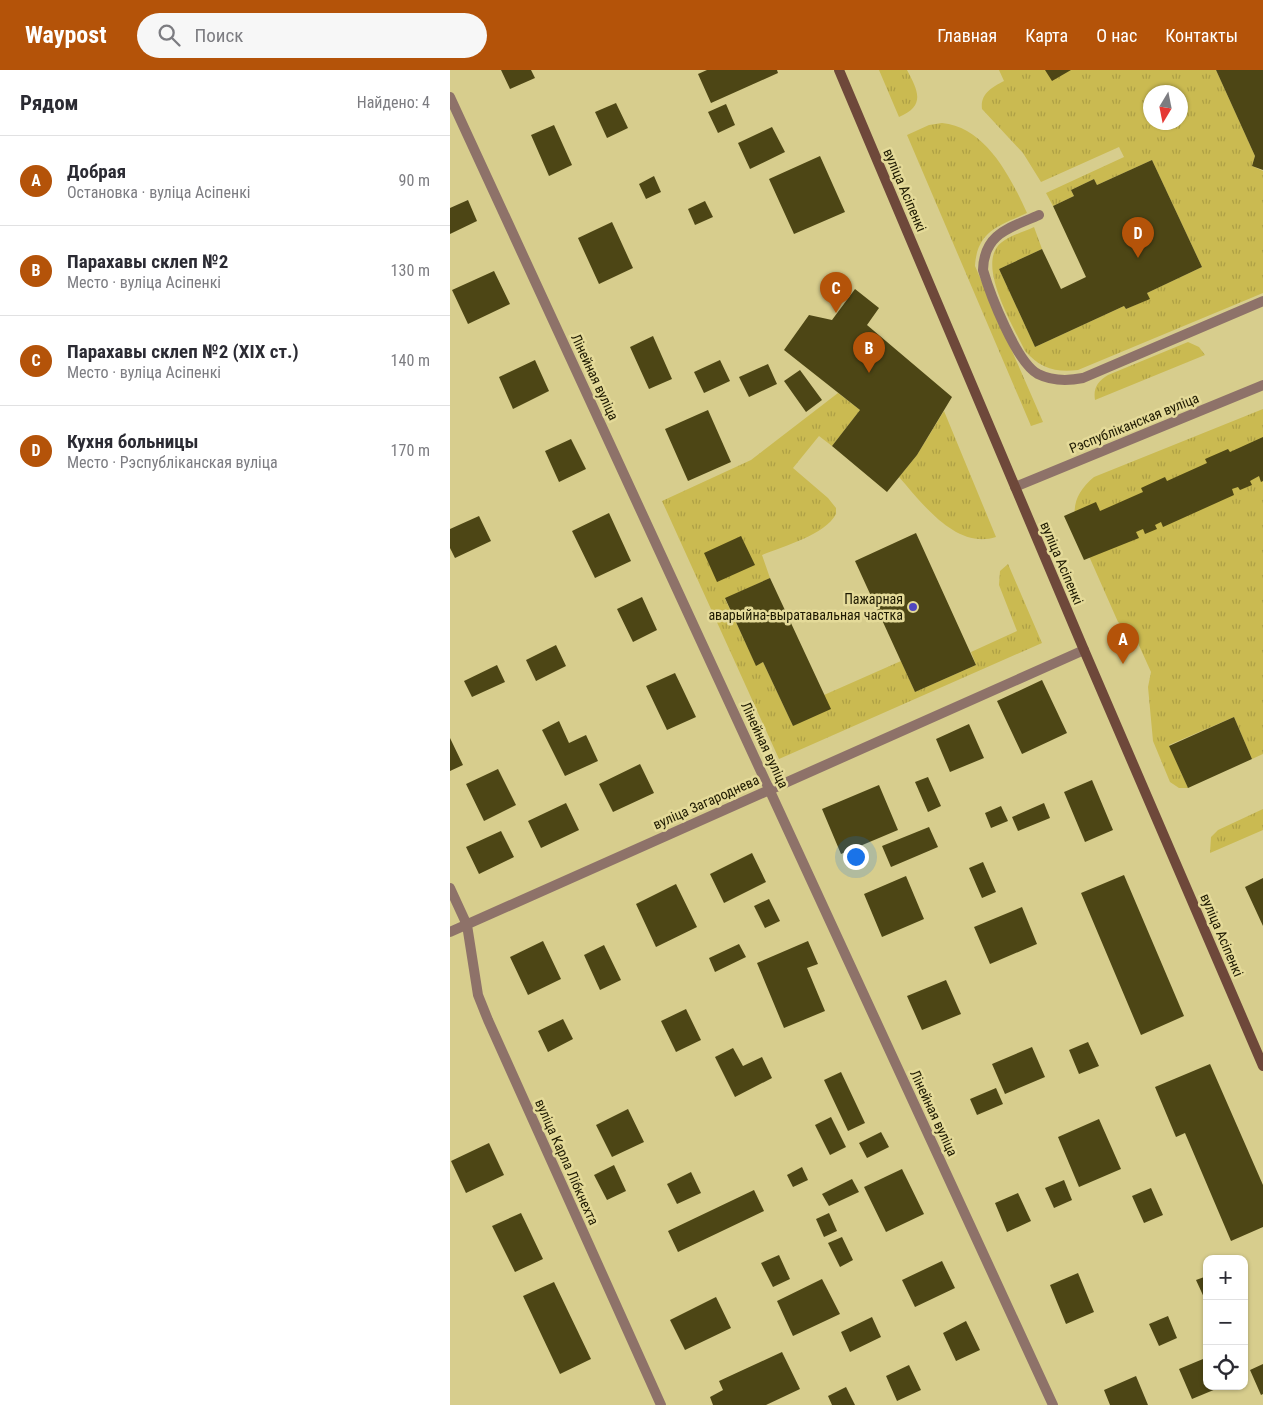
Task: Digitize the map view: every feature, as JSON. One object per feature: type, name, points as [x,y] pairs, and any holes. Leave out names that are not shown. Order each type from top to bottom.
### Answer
[{"type":"main road","name":"вуліца Асіпенкі","points":[[839,70],[1084,650],[1263,1066]]},
{"type":"street","name":"Лінейная вуліца","points":[[450,97],[1053,1405]]},
{"type":"street","points":[[1039,215],[1000,233],[990,242],[984,256],[983,270],[1015,348],[1024,362],[1037,374],[1052,379],[1068,380],[1083,378],[1263,301]]},
{"type":"street","name":"Рэспубліканская вуліца","points":[[1015,487],[1263,385]]},
{"type":"street","name":"вуліца Загароднева","points":[[450,932],[1084,650]]},
{"type":"street","name":"вуліца Карла Лібкнехта","points":[[450,888],[467,925],[473,971],[485,1012],[661,1405]]},
{"type":"green space","points":[[879,70],[907,70],[914,85],[917,97],[916,102],[913,108],[899,117]]},
{"type":"green space","points":[[999,70],[1216,70],[1255,156],[1252,166],[1263,171],[1263,293],[1078,370],[1056,370],[1037,362],[1025,351],[999,295],[994,279],[992,264],[994,251],[1009,237],[1034,227],[1042,249],[999,269],[1035,347],[1124,306],[1126,309],[1149,299],[1147,293],[1202,267],[1152,160],[1097,185],[1094,179],[1071,190],[1074,196],[1053,206],[1046,193],[1124,157],[1119,147],[1041,182],[1023,153],[982,109],[983,99],[991,89],[1004,81]]},
{"type":"green space","points":[[942,123],[958,127],[972,134],[984,144],[1005,170],[1027,213],[999,226],[985,237],[980,245],[975,266],[1043,422],[1031,426],[907,135],[929,125]]},
{"type":"green space","points":[[1188,342],[1199,347],[1205,355],[1095,400],[1097,385],[1108,375]]},
{"type":"green space","points":[[838,393],[860,410],[832,446],[819,436],[793,468],[828,498],[836,508],[836,514],[831,521],[814,534],[762,555],[770,578],[725,599],[756,665],[763,662],[793,726],[824,695],[901,661],[915,692],[976,665],[971,652],[1017,631],[999,585],[1000,571],[1008,564],[1042,643],[779,759],[662,501],[751,460]]},
{"type":"green space","points":[[1263,409],[1263,754],[1252,759],[1234,717],[1169,745],[1188,788],[1179,788],[1170,782],[1153,741],[1148,687],[1151,672],[1133,632],[1118,622],[1077,529],[1075,521],[1076,500],[1083,488],[1094,477]]},
{"type":"green space","points":[[944,411],[996,537],[981,539],[967,537],[954,531],[929,511],[899,477],[917,455]]},
{"type":"green space","points":[[1263,809],[1263,830],[1210,853],[1211,837],[1218,830]]},
{"type":"building","points":[[501,70],[531,70],[535,78],[510,89]]},
{"type":"building","points":[[707,70],[777,70],[778,73],[711,103],[698,74]]},
{"type":"building","points":[[1045,70],[1071,70],[1052,81]]},
{"type":"building","points":[[1216,70],[1263,70],[1263,170],[1252,166],[1255,156]]},
{"type":"building","points":[[616,103],[628,128],[607,138],[595,112]]},
{"type":"building","points":[[726,104],[735,125],[718,133],[708,112]]},
{"type":"building","points":[[554,125],[572,165],[549,176],[531,135]]},
{"type":"building","points":[[772,127],[785,152],[750,169],[738,143]]},
{"type":"building","points":[[820,156],[845,212],[794,234],[769,179]]},
{"type":"building","points":[[1152,160],[1202,267],[1147,293],[1150,299],[1126,309],[1124,306],[1035,347],[999,269],[1042,249],[1061,289],[1086,277],[1053,206],[1074,196],[1071,190],[1094,179],[1097,185]]},
{"type":"building","points":[[654,176],[661,192],[646,199],[639,184]]},
{"type":"building","points":[[468,200],[477,221],[450,234],[450,208]]},
{"type":"building","points":[[705,201],[713,217],[695,225],[688,209]]},
{"type":"building","points":[[612,222],[633,268],[599,284],[578,238]]},
{"type":"building","points":[[494,271],[510,304],[468,324],[452,290]]},
{"type":"building","points":[[855,289],[879,308],[867,325],[952,397],[917,455],[887,492],[832,446],[860,410],[784,350],[809,315],[832,320]]},
{"type":"building","points":[[653,336],[672,379],[649,389],[630,347]]},
{"type":"building","points":[[535,360],[549,391],[513,409],[499,377]]},
{"type":"building","points":[[720,360],[730,381],[704,393],[694,372]]},
{"type":"building","points":[[768,364],[777,384],[749,397],[739,377]]},
{"type":"building","points":[[800,370],[822,400],[806,412],[784,381]]},
{"type":"building","points":[[708,410],[731,462],[688,481],[665,429]]},
{"type":"building","points":[[1263,437],[1263,481],[1261,482],[1259,476],[1250,481],[1252,485],[1240,490],[1238,487],[1232,489],[1234,495],[1163,527],[1161,522],[1155,525],[1157,529],[1145,534],[1143,529],[1136,532],[1139,538],[1084,560],[1064,516],[1096,502],[1100,511],[1143,492],[1141,488],[1165,477],[1167,481],[1207,463],[1205,459],[1228,449],[1230,452]]},
{"type":"building","points":[[571,439],[586,469],[559,482],[545,451]]},
{"type":"building","points":[[609,513],[631,561],[595,578],[572,531]]},
{"type":"building","points":[[479,516],[491,541],[455,558],[450,548],[450,529]]},
{"type":"building","name":"Пажарная аварыйна-выратавальная частка","points":[[916,533],[976,665],[915,692],[855,561]]},
{"type":"building","points":[[741,536],[755,565],[717,582],[704,553]]},
{"type":"building","points":[[770,578],[831,709],[793,726],[763,662],[756,666],[725,598]]},
{"type":"building","points":[[642,597],[657,630],[633,642],[617,609]]},
{"type":"building","points":[[556,645],[566,666],[536,681],[526,660]]},
{"type":"building","points":[[497,665],[505,682],[472,697],[464,681]]},
{"type":"building","points":[[675,673],[696,717],[667,730],[646,686]]},
{"type":"building","points":[[1042,680],[1067,733],[1022,754],[997,701]]},
{"type":"building","points":[[1234,717],[1252,759],[1188,788],[1169,746]]},
{"type":"building","points":[[559,721],[569,743],[586,735],[598,761],[565,776],[542,730]]},
{"type":"building","points":[[969,724],[984,758],[950,772],[936,739]]},
{"type":"building","points":[[450,738],[463,765],[450,771]]},
{"type":"building","points":[[640,764],[654,793],[613,812],[599,784]]},
{"type":"building","points":[[498,769],[516,805],[484,821],[466,784]]},
{"type":"building","points":[[928,777],[941,806],[928,812],[915,782]]},
{"type":"building","points":[[1092,780],[1113,830],[1085,842],[1064,792]]},
{"type":"building","points":[[879,785],[898,830],[841,854],[822,809]]},
{"type":"building","points":[[566,803],[579,830],[541,848],[528,821]]},
{"type":"building","points":[[1044,803],[1050,818],[1018,831],[1012,817]]},
{"type":"building","points":[[1001,806],[1008,821],[991,828],[985,813]]},
{"type":"building","points":[[929,827],[938,847],[891,867],[882,846]]},
{"type":"building","points":[[501,831],[514,857],[479,874],[466,847]]},
{"type":"building","points":[[752,853],[766,882],[724,903],[710,874]]},
{"type":"building","points":[[983,862],[996,892],[982,898],[969,868]]},
{"type":"building","points":[[1124,875],[1184,1016],[1141,1035],[1081,893]]},
{"type":"building","points":[[906,876],[924,919],[882,937],[864,894]]},
{"type":"building","points":[[1263,878],[1263,926],[1245,887]]},
{"type":"building","points":[[676,884],[697,927],[656,947],[636,904]]},
{"type":"building","points":[[769,899],[780,921],[765,928],[754,906]]},
{"type":"building","points":[[1022,907],[1037,944],[990,964],[974,927]]},
{"type":"building","points":[[543,941],[561,979],[528,995],[510,957]]},
{"type":"building","points":[[808,941],[818,964],[807,968],[825,1011],[784,1028],[757,963]]},
{"type":"building","points":[[739,944],[746,957],[715,972],[709,958]]},
{"type":"building","points":[[604,945],[621,980],[600,990],[584,955]]},
{"type":"building","points":[[946,980],[961,1014],[922,1030],[907,996]]},
{"type":"building","points":[[686,1009],[701,1040],[676,1052],[661,1021]]},
{"type":"building","points":[[563,1019],[573,1039],[548,1052],[538,1031]]},
{"type":"building","points":[[1088,1042],[1099,1066],[1079,1074],[1069,1050]]},
{"type":"building","points":[[1032,1047],[1045,1077],[1005,1094],[992,1064]]},
{"type":"building","points":[[733,1048],[743,1066],[762,1057],[772,1078],[735,1097],[715,1057]]},
{"type":"building","points":[[1210,1064],[1263,1185],[1263,1227],[1231,1241],[1185,1133],[1176,1137],[1155,1087]]},
{"type":"building","points":[[841,1072],[865,1123],[848,1131],[824,1080]]},
{"type":"building","points":[[996,1088],[1003,1104],[977,1115],[970,1099]]},
{"type":"building","points":[[628,1109],[644,1142],[612,1157],[596,1125]]},
{"type":"building","points":[[831,1117],[846,1147],[830,1155],[815,1125]]},
{"type":"building","points":[[1099,1119],[1121,1169],[1079,1187],[1058,1137]]},
{"type":"building","points":[[881,1132],[889,1147],[867,1158],[859,1143]]},
{"type":"building","points":[[489,1143],[504,1175],[466,1193],[451,1161]]},
{"type":"building","points":[[614,1165],[626,1191],[607,1200],[594,1175]]},
{"type":"building","points":[[802,1167],[808,1180],[793,1187],[787,1175]]},
{"type":"building","points":[[902,1169],[924,1214],[886,1232],[864,1187]]},
{"type":"building","points":[[691,1172],[701,1193],[677,1204],[667,1184]]},
{"type":"building","points":[[852,1179],[859,1192],[829,1206],[822,1194]]},
{"type":"building","points":[[1064,1180],[1072,1200],[1054,1208],[1045,1188]]},
{"type":"building","points":[[1151,1188],[1163,1215],[1144,1223],[1132,1196]]},
{"type":"building","points":[[754,1190],[764,1211],[678,1252],[668,1231]]},
{"type":"building","points":[[1018,1193],[1031,1221],[1007,1232],[995,1203]]},
{"type":"building","points":[[521,1213],[543,1259],[515,1272],[492,1226]]},
{"type":"building","points":[[829,1213],[837,1231],[824,1237],[816,1219]]},
{"type":"building","points":[[842,1237],[853,1260],[840,1267],[828,1243]]},
{"type":"building","points":[[779,1255],[790,1279],[773,1287],[761,1263]]},
{"type":"building","points":[[942,1261],[955,1288],[915,1307],[902,1280]]},
{"type":"building","points":[[1078,1273],[1094,1312],[1066,1324],[1050,1285]]},
{"type":"building","points":[[1203,1277],[1203,1295],[1196,1280]]},
{"type":"building","points":[[822,1279],[840,1314],[793,1336],[777,1301]]},
{"type":"building","points":[[554,1282],[591,1359],[560,1374],[523,1296]]},
{"type":"building","points":[[716,1297],[731,1328],[685,1350],[670,1320]]},
{"type":"building","points":[[1168,1316],[1177,1338],[1159,1346],[1149,1324]]},
{"type":"building","points":[[872,1317],[881,1337],[850,1352],[841,1332]]},
{"type":"building","points":[[966,1321],[980,1350],[956,1361],[943,1333]]},
{"type":"building","points":[[782,1352],[800,1389],[766,1405],[713,1405],[710,1397],[723,1390],[719,1381]]},
{"type":"building","points":[[1203,1359],[1203,1390],[1214,1390],[1192,1399],[1179,1369]]},
{"type":"building","points":[[1263,1364],[1263,1394],[1261,1395],[1250,1370]]},
{"type":"building","points":[[909,1365],[921,1390],[897,1401],[886,1376]]},
{"type":"building","points":[[1136,1376],[1148,1405],[1110,1405],[1104,1390]]},
{"type":"building","points":[[846,1387],[855,1405],[832,1405],[828,1396]]},
{"type":"place","name":"Кухня больницы","points":[[1138,258]]},
{"type":"place","name":"Парахавы склеп №2 (XIX ст.)","points":[[836,313]]},
{"type":"place","name":"Парахавы склеп №2","points":[[869,373]]},
{"type":"place","name":"Пажарная аварыйна-выратавальная частка","points":[[913,607]]},
{"type":"place","name":"Добрая","points":[[1123,664]]}]
